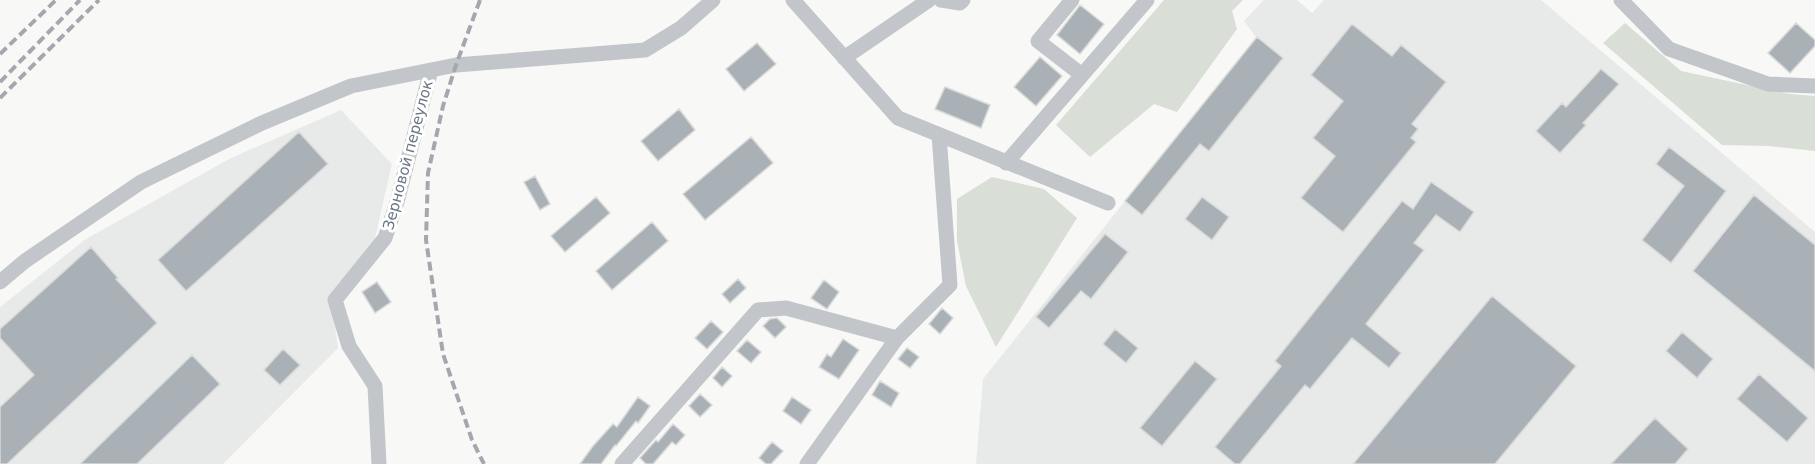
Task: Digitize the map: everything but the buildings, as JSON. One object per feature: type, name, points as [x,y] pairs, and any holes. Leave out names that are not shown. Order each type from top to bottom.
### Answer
[{"type":"street","points":[[0,282],[25,261],[141,182],[262,123],[351,86],[456,65],[645,50],[681,28],[713,0]]},
{"type":"street","points":[[793,0],[898,118],[1108,203]]},
{"type":"street","points":[[844,58],[929,0]]},
{"type":"street","points":[[941,0],[960,3],[963,0]]},
{"type":"street","points":[[1072,0],[1038,41],[1082,75]]},
{"type":"street","points":[[1006,163],[1147,0]]},
{"type":"street","points":[[1621,0],[1669,49],[1768,84],[1815,86]]},
{"type":"street","name":"Зерновой переулок","points":[[379,464],[375,386],[349,346],[335,300],[385,238],[397,202],[431,70]]},
{"type":"street","points":[[807,464],[897,338],[950,285],[939,135]]},
{"type":"street","points":[[622,464],[758,310],[786,308],[897,338]]},
{"type":"shaded area","points":[[1164,0],[1243,0],[1232,11],[1237,29],[1177,112],[1154,104],[1090,157],[1056,125]]},
{"type":"shaded area","points":[[1264,0],[1297,0],[1312,13],[1324,0],[1541,0],[1815,232],[1815,464],[976,464],[983,379],[1256,37],[1244,21]]},
{"type":"shaded area","points":[[1625,23],[1681,71],[1790,94],[1815,96],[1815,151],[1769,146],[1722,145],[1603,43]]},
{"type":"shaded area","points":[[341,110],[392,164],[375,238],[331,297],[338,348],[223,464],[0,464],[0,307],[86,239],[231,158]]},
{"type":"shaded area","points":[[992,177],[1044,189],[1077,218],[996,347],[966,286],[957,241],[957,199]]},
{"type":"railway","points":[[0,54],[56,0]]},
{"type":"railway","points":[[0,82],[80,0]]},
{"type":"railway","points":[[0,98],[99,0]]},
{"type":"railway","points":[[480,0],[443,106],[428,173],[426,240],[443,354],[472,440],[484,464]]}]
